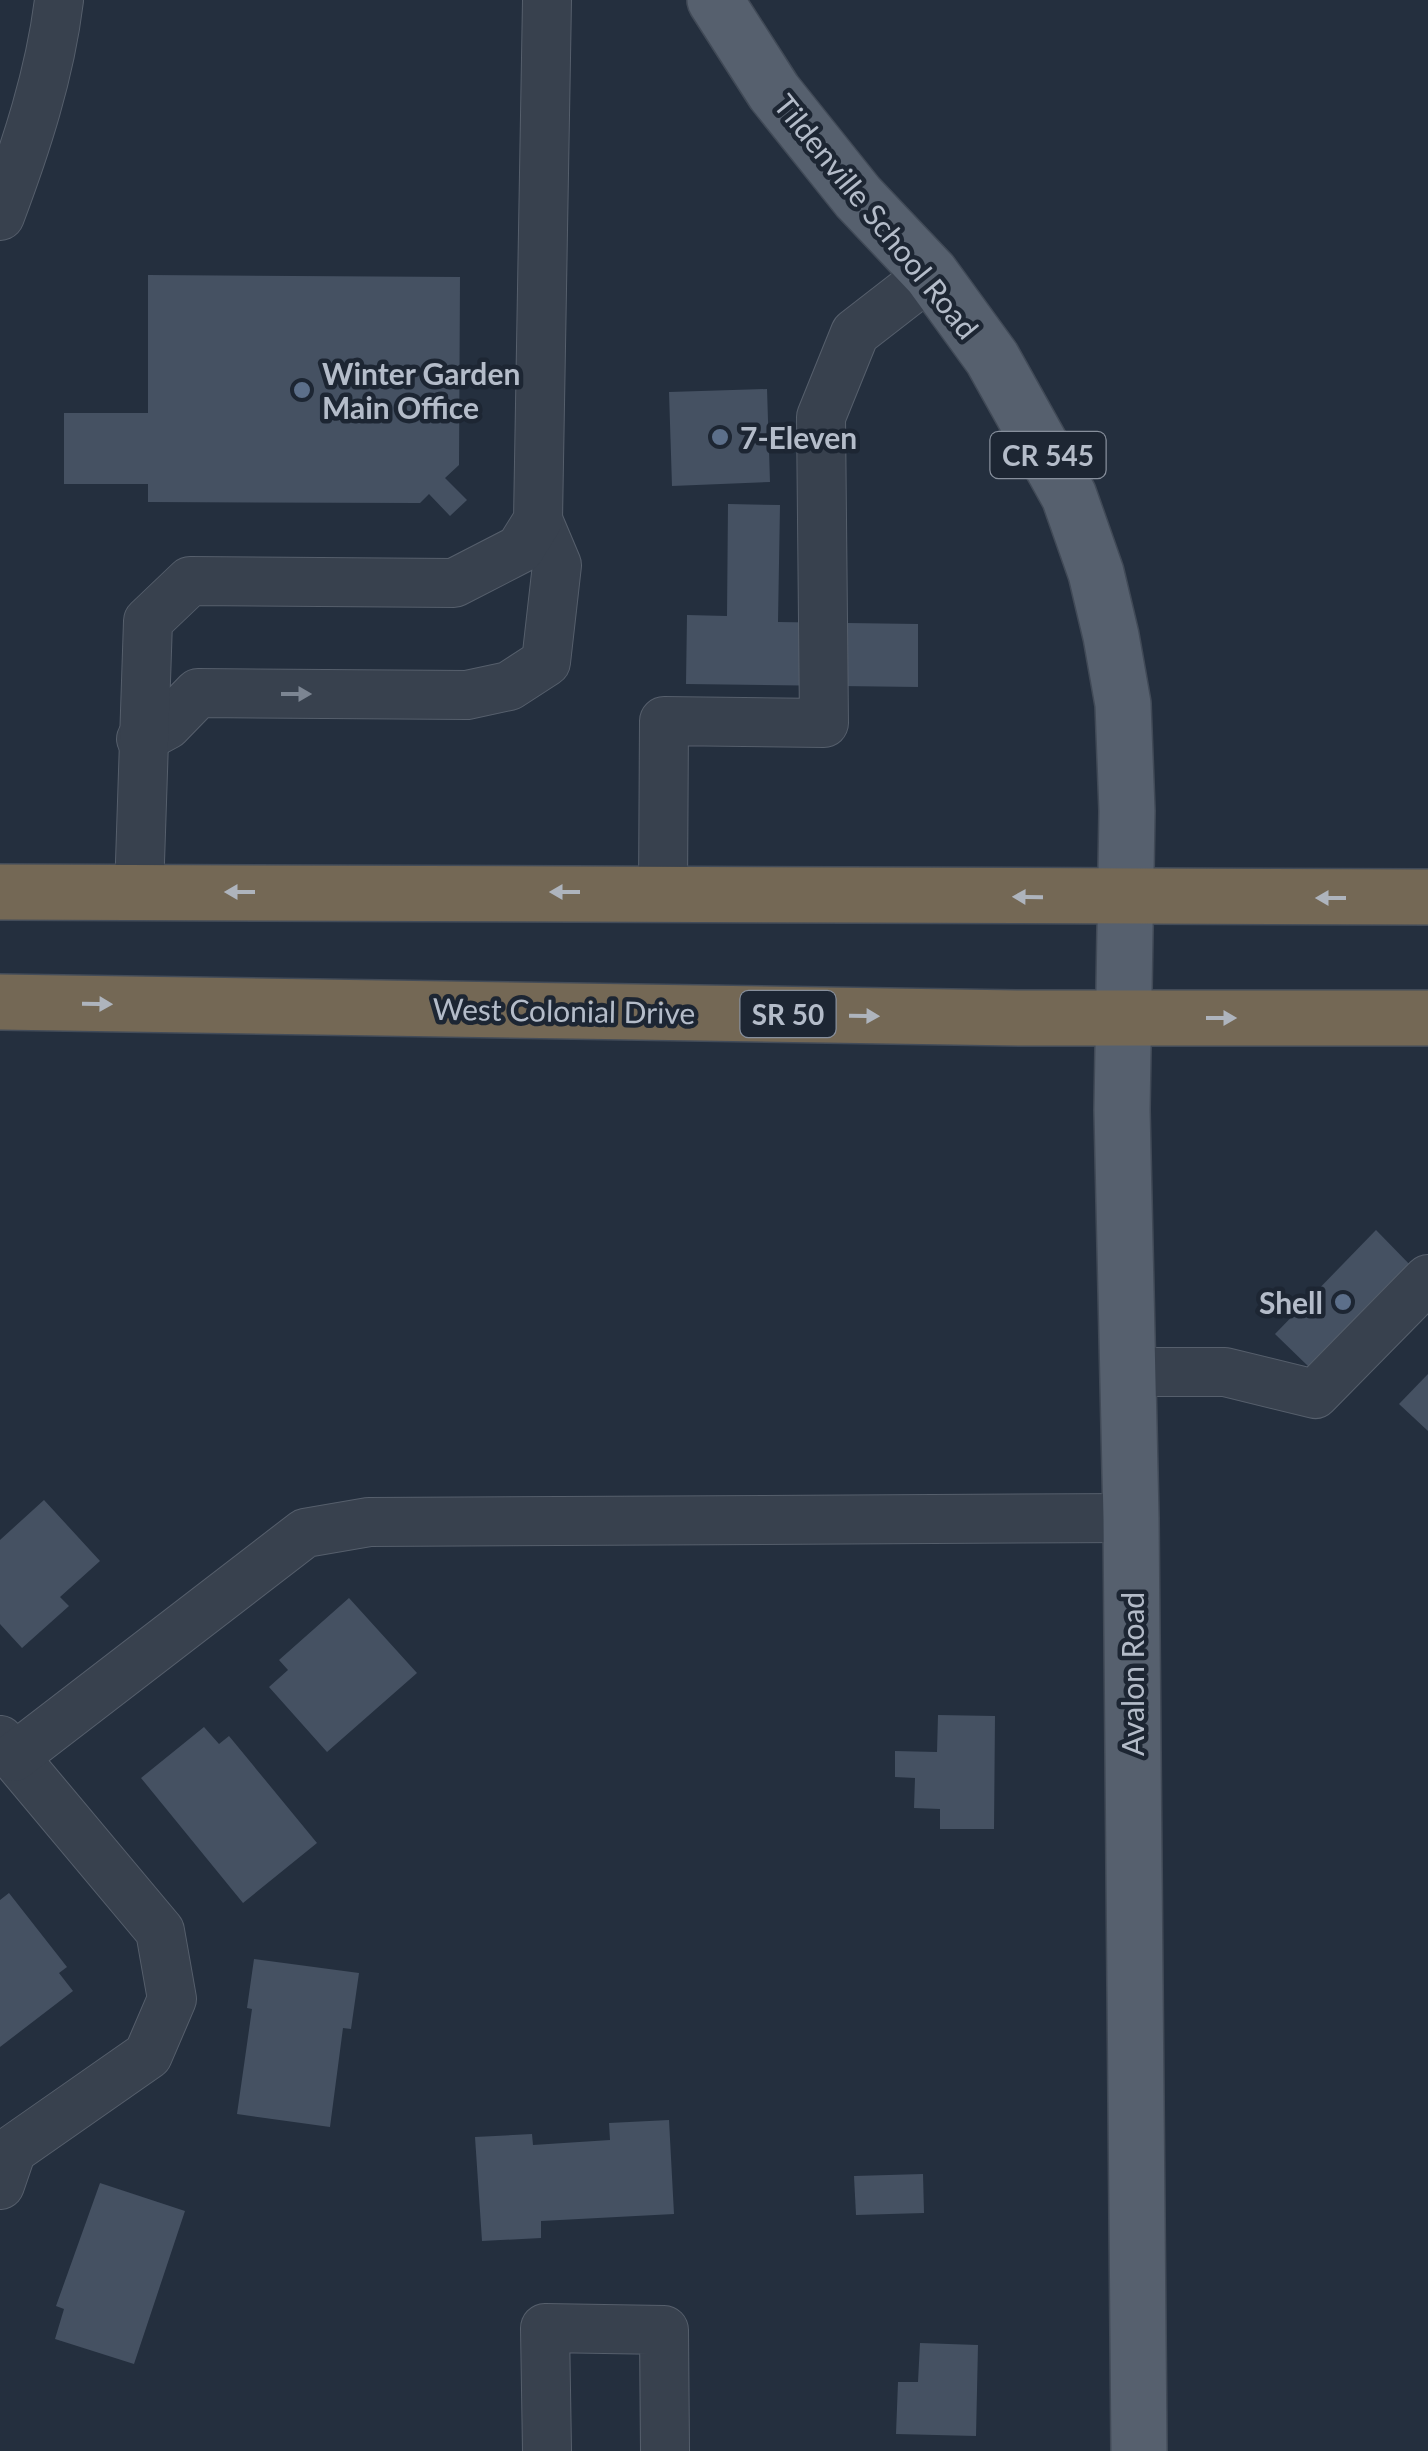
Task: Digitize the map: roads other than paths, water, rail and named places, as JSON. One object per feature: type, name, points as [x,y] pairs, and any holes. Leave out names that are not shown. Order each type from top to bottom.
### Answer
[{"type":"highway","points":[[0,892],[1428,898]]},
{"type":"highway","name":"West Colonial Drive","points":[[0,1002],[1124,1018],[1428,1018]]},
{"type":"main road","name":"Tildenville School Road","points":[[715,0],[774,92],[858,197],[932,274],[992,358],[1069,496],[1096,574],[1122,704],[1126,898]]},
{"type":"main road","name":"Avalon Road","points":[[1126,898],[1125,1372],[1131,1518],[1138,2451]]},
{"type":"lane","points":[[0,216],[26,141],[54,36],[59,0]]},
{"type":"lane","points":[[142,739],[168,725],[198,694],[468,695],[510,686],[546,662],[557,565],[538,520],[548,0]]},
{"type":"lane","points":[[663,892],[664,721],[824,723],[821,417],[855,334],[932,274]]},
{"type":"lane","points":[[139,892],[148,621],[190,581],[454,584],[520,549],[538,520]]},
{"type":"lane","points":[[1125,1372],[1226,1372],[1316,1394],[1428,1279]]},
{"type":"lane","points":[[0,2185],[12,2150],[148,2054],[172,1999],[160,1930],[7,1749],[305,1533],[369,1522],[1131,1518]]},
{"type":"lane","points":[[547,2451],[545,2328],[664,2330],[666,2451]]},
{"type":"place","name":"Winter Garden Main Office","points":[[302,390]]},
{"type":"place","name":"7-Eleven","points":[[720,437]]},
{"type":"place","name":"Shell","points":[[1343,1302]]}]
